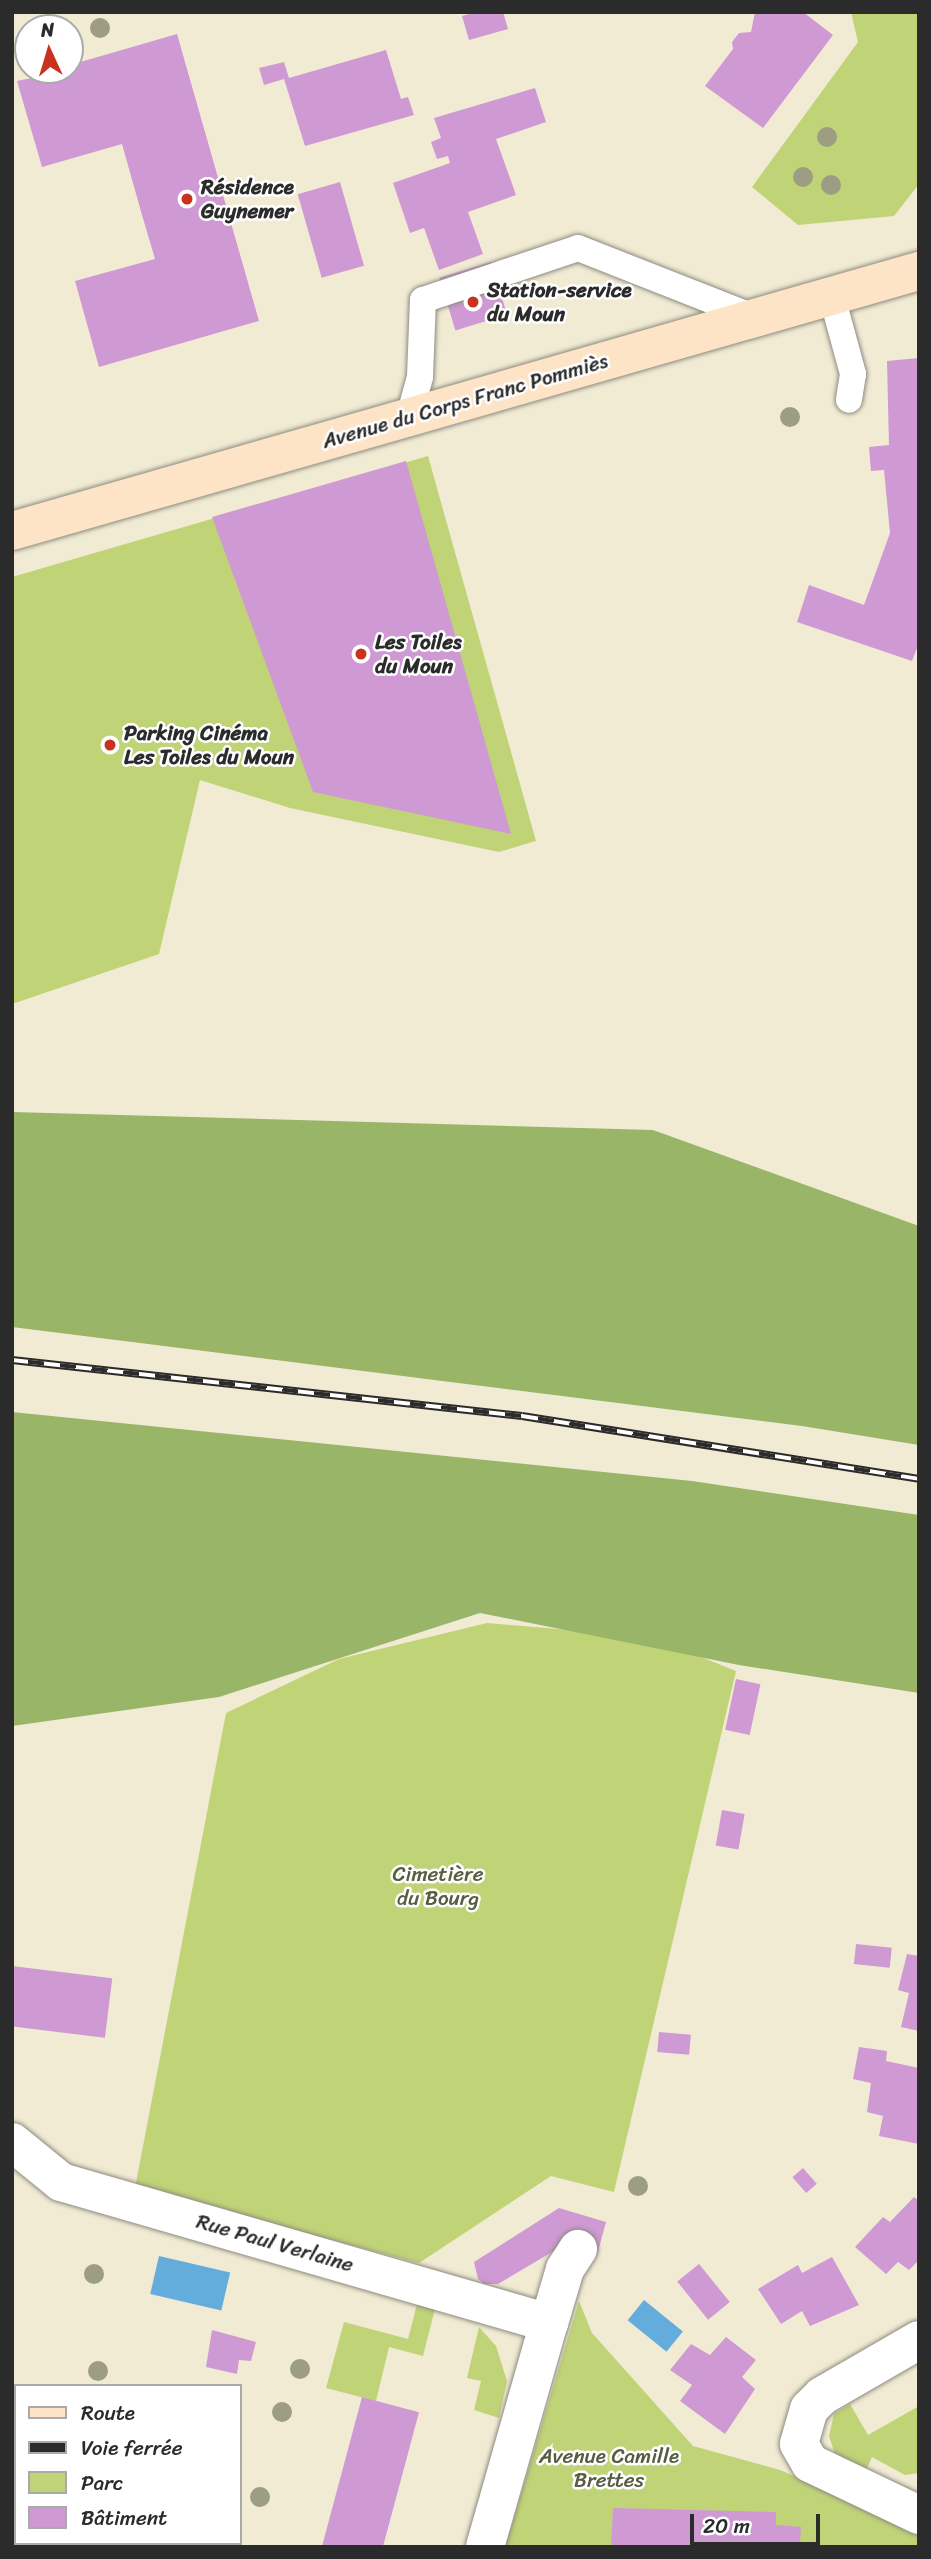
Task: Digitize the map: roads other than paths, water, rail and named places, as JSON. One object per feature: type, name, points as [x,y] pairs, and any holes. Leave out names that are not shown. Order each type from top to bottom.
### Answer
[{"type":"main road","name":"Avenue du Corps Franc Pommiès","points":[[12,531],[919,271]]},
{"type":"street","name":"Rue Paul Verlaine","points":[[12,2142],[61,2182],[549,2322]]},
{"type":"street","points":[[485,2547],[565,2269],[578,2249]]},
{"type":"street","points":[[919,2340],[822,2396],[809,2409],[799,2444],[810,2463],[919,2515]]},
{"type":"lane","points":[[409,417],[420,377],[423,300],[578,248],[756,318]]},
{"type":"lane","points":[[832,297],[853,374],[849,400]]},
{"type":"water","points":[[159,2256],[230,2272],[221,2310],[150,2294]]},
{"type":"water","points":[[644,2300],[683,2331],[666,2352],[628,2320]]},
{"type":"railway","points":[[12,1360],[522,1416],[919,1479]]},
{"type":"place","name":"Résidence Guynemer","points":[[187,199]]},
{"type":"place","name":"Station-service du Moun","points":[[473,302]]},
{"type":"place","name":"Les Toiles du Moun","points":[[361,654]]},
{"type":"place","name":"Parking Cinéma Les Toiles du Moun","points":[[110,745]]},
{"type":"park label","name":"Cimetière du Bourg","points":[[438,1886]]},
{"type":"park label","name":"Avenue Camille Brettes","points":[[609,2468]]}]
